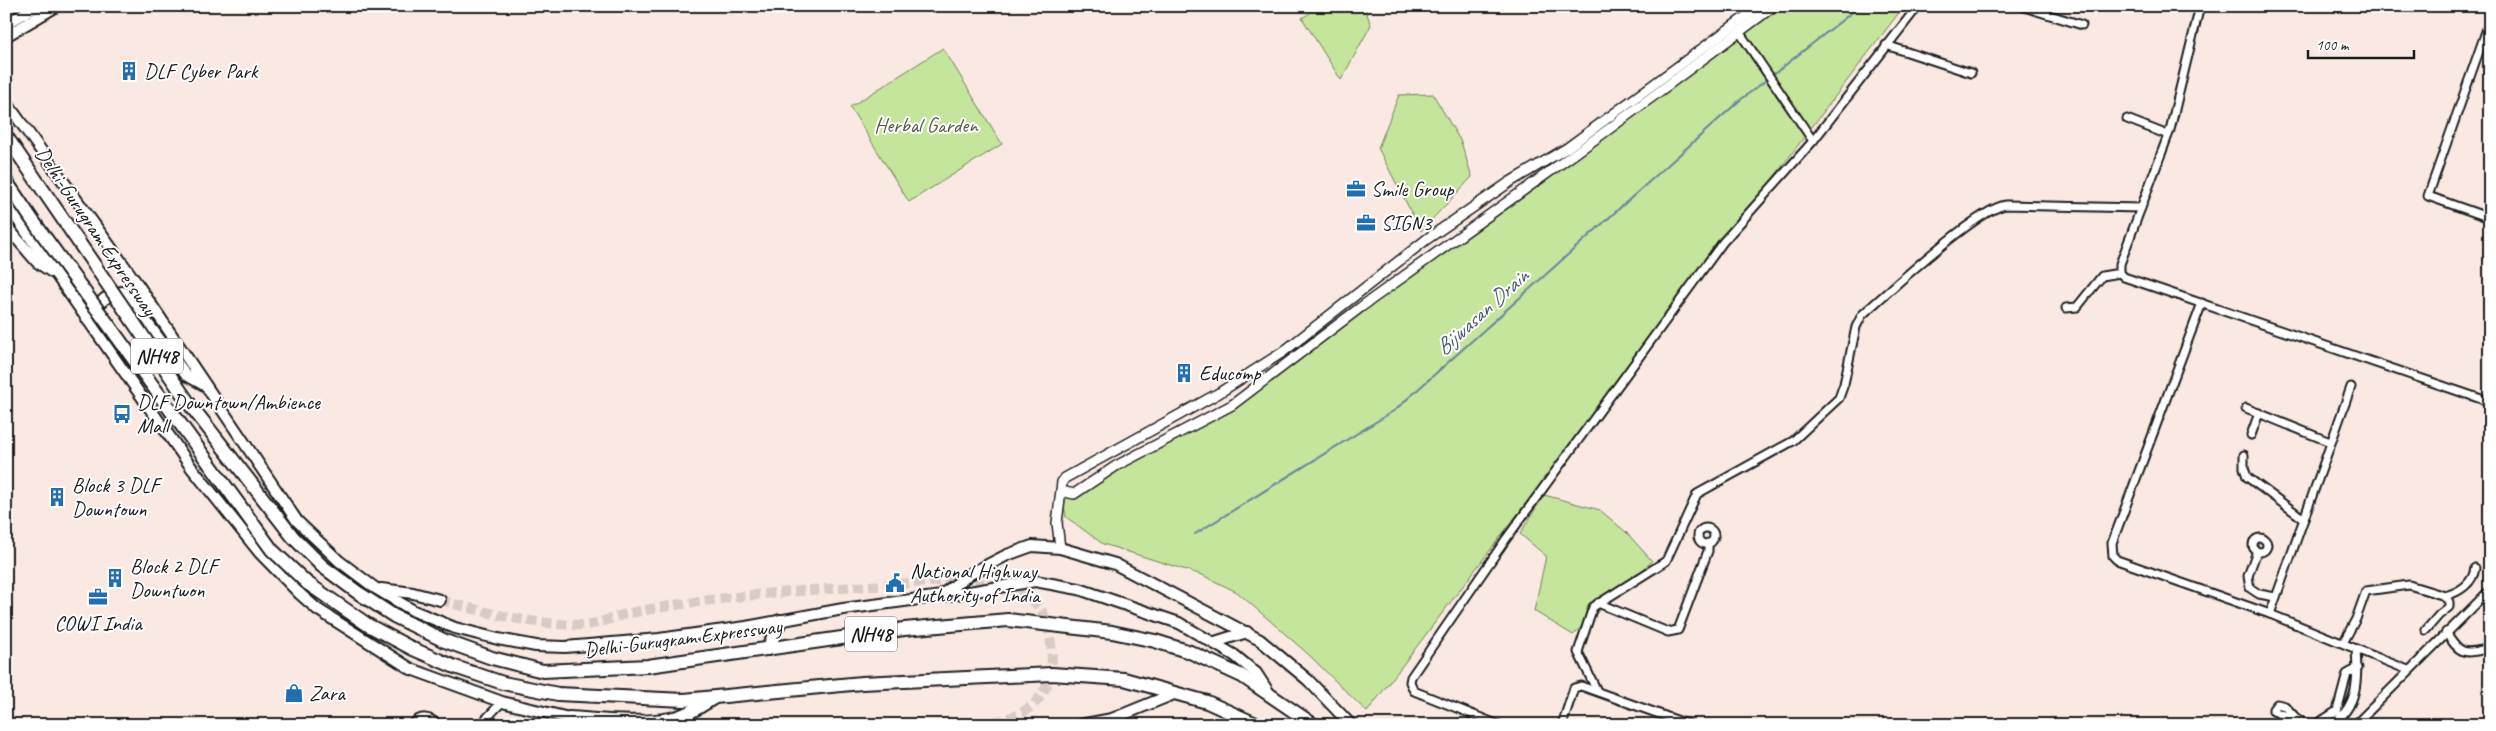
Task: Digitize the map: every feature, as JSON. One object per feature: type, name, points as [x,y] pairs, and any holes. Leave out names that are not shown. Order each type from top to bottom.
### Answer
[{"type":"highway","name":"Delhi-Gurugram Expressway","points":[[6,136],[188,402],[293,537],[322,566],[356,592],[394,616],[445,641],[492,658],[543,671],[648,666],[904,629],[1008,620],[1112,632],[1156,641],[1198,656],[1242,676],[1270,693],[1314,725]]},
{"type":"highway","name":"Delhi-Gurugram Expressway","points":[[6,181],[272,550],[307,582],[368,625],[413,649],[455,667],[503,683],[558,694],[684,700],[862,683],[1052,674],[1124,679],[1207,702],[1258,725]]},
{"type":"highway","points":[[768,649],[780,621]]},
{"type":"highway","points":[[574,721],[640,722],[671,719],[689,713],[714,698]]},
{"type":"main road","points":[[8,19],[37,6]]},
{"type":"main road","points":[[6,36],[57,6]]},
{"type":"main road","points":[[6,102],[138,285],[297,521],[339,561],[375,588],[414,611],[454,628],[498,640],[536,646],[593,645],[659,639],[780,621],[843,609],[1035,581],[1079,589],[1179,623],[1215,642],[1256,673],[1270,693]]},
{"type":"main road","points":[[6,203],[191,467],[260,553],[300,594],[317,609],[411,669],[502,702],[588,725]]},
{"type":"main road","points":[[6,226],[10,240],[37,262],[57,275]]},
{"type":"main road","points":[[96,331],[94,315],[97,306],[110,296],[122,292],[128,296],[186,375],[207,387]]},
{"type":"main road","points":[[939,596],[970,574],[1007,555],[1032,546],[1060,548],[1115,564],[1247,632],[1308,680],[1351,725]]},
{"type":"main road","points":[[375,588],[413,593],[440,600]]},
{"type":"main road","points":[[1215,642],[1247,632]]},
{"type":"main road","points":[[1080,725],[1112,719],[1176,693]]},
{"type":"street","points":[[1060,548],[1057,523],[1061,491],[1065,478],[1219,394],[1283,352],[1426,239],[1510,182],[1567,148],[1760,6]]},
{"type":"street","points":[[1061,491],[1069,495],[1080,491],[1116,466],[1232,405],[1361,307],[1740,33],[1774,6]]},
{"type":"street","points":[[1499,725],[1414,690],[1410,682],[1411,677],[1494,554],[1723,242],[1813,142],[1918,6]]},
{"type":"street","points":[[2021,6],[2082,25]]},
{"type":"street","points":[[2200,6],[2168,135],[2120,264],[2120,273],[2124,277],[2490,402]]},
{"type":"street","points":[[2489,217],[2431,198],[2428,192],[2490,20]]},
{"type":"street","points":[[1740,33],[1813,142]]},
{"type":"street","points":[[1886,45],[1971,73]]},
{"type":"street","points":[[2127,119],[2168,135]]},
{"type":"street","points":[[1597,691],[1578,652],[1590,613],[1598,603],[1666,560],[1697,494],[1793,441],[1833,404],[1843,390],[1856,327],[1862,315],[1934,253],[1992,208],[2006,205],[2141,208]]},
{"type":"street","points":[[2066,308],[2077,307],[2102,276],[2120,273]]},
{"type":"street","points":[[2202,303],[2111,549],[2113,556],[2117,560],[2270,614],[2408,670]]},
{"type":"street","points":[[2270,614],[2351,387]]},
{"type":"street","points":[[2246,408],[2330,442]]},
{"type":"street","points":[[2251,435],[2259,414]]},
{"type":"street","points":[[2244,455],[2244,468],[2247,477],[2304,519]]},
{"type":"street","points":[[1598,603],[1668,632],[1678,630],[1709,549],[1708,543]]},
{"type":"street","points":[[2257,552],[2248,576],[2250,588],[2259,594],[2275,597]]},
{"type":"street","points":[[2445,596],[2464,587],[2472,578],[2475,568]]},
{"type":"street","points":[[2342,643],[2356,619],[2366,592],[2371,589],[2388,590],[2413,586],[2445,596],[2449,602],[2449,607],[2426,630]]},
{"type":"street","points":[[2355,725],[2490,590]]},
{"type":"street","points":[[2484,596],[2490,601]]},
{"type":"street","points":[[2446,632],[2457,649],[2466,653],[2490,648]]},
{"type":"street","points":[[2330,725],[2342,716],[2352,702],[2358,677],[2356,649]]},
{"type":"street","points":[[2315,725],[2337,711],[2347,674],[2358,668]]},
{"type":"street","points":[[1562,725],[1576,686],[1597,691],[1690,725]]},
{"type":"street","points":[[480,725],[502,702]]},
{"type":"street","points":[[412,725],[416,720],[425,717],[434,720],[438,725]]},
{"type":"street","points":[[2297,719],[2311,725]]},
{"type":"green space","points":[[1320,6],[1364,6],[1371,25],[1341,80],[1302,18]]},
{"type":"green space","points":[[1775,6],[1904,6],[1367,712],[1308,654],[1237,592],[1202,575],[1103,544],[1066,517],[1062,495],[1250,390],[1359,302],[1561,161]]},
{"type":"green space","name":"Herbal Garden","points":[[943,48],[1002,144],[909,202],[850,107]]},
{"type":"green space","points":[[1433,94],[1461,142],[1472,177],[1421,231],[1378,148],[1399,95]]},
{"type":"green space","points":[[1544,495],[1600,510],[1627,533],[1652,561],[1573,635],[1534,611],[1546,556],[1520,534]]},
{"type":"waterway","name":"Bijwasan Drain","points":[[1774,74],[1860,6]]},
{"type":"waterway","name":"Bijwasan Drain","points":[[1195,534],[1395,410],[1739,101],[1765,81]]},
{"type":"tunnel","points":[[440,600],[528,621],[582,625],[628,613],[752,595],[930,582],[972,582],[992,585],[1011,590],[1028,598],[1041,610],[1049,631],[1052,662],[1046,687],[1034,704],[1018,715],[978,725]]},
{"type":"place","name":"DLF Cyber Park","points":[[129,71]]},
{"type":"place","name":"Smile Group","points":[[1356,189]]},
{"type":"place","name":"SIGN3","points":[[1366,223]]},
{"type":"place","name":"Educomp","points":[[1184,373]]},
{"type":"place","name":"DLF Downtown/Ambience Mall","points":[[122,414]]},
{"type":"place","name":"Block 3 DLF Downtown","points":[[57,497]]},
{"type":"place","name":"Block 2 DLF Downtwon","points":[[115,578]]},
{"type":"place","name":"National Highway Authority of India","points":[[895,583]]},
{"type":"place","name":"COWI India","points":[[98,597]]},
{"type":"place","name":"Zara","points":[[294,693]]}]
